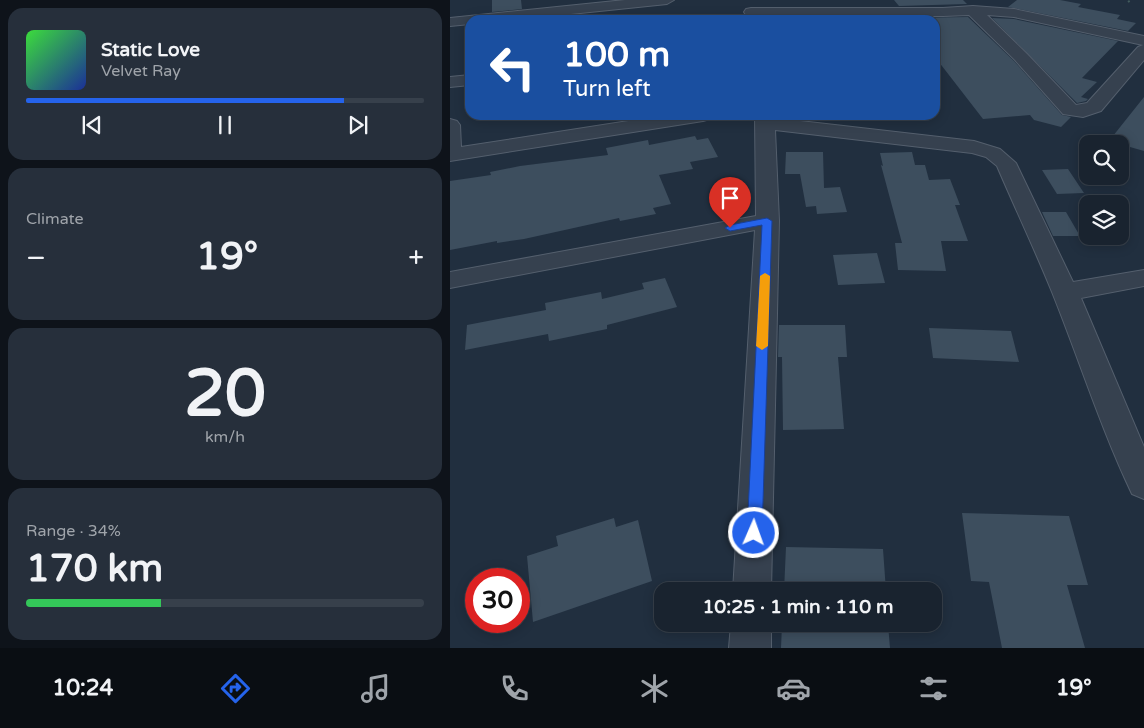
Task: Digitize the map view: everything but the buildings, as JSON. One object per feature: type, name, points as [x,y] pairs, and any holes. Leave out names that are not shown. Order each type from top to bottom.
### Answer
[{"type":"street","points":[[519,15],[667,0]]},
{"type":"street","points":[[933,0],[943,12]]},
{"type":"street","points":[[973,10],[1021,57],[1070,110],[1080,112],[1088,111],[1094,107],[1144,50]]},
{"type":"street","points":[[750,11],[943,12],[973,10],[1014,12],[1144,40]]},
{"type":"street","points":[[450,22],[465,20]]},
{"type":"street","points":[[450,82],[465,80]]},
{"type":"street","points":[[450,125],[450,155],[671,120]]},
{"type":"street","points":[[752,582],[767,221],[765,120]]},
{"type":"street","points":[[772,120],[974,147],[993,153],[1006,163],[1065,292],[1134,435],[1144,484]]},
{"type":"street","points":[[450,280],[767,221]]},
{"type":"street","points":[[1065,292],[1144,278]]},
{"type":"street","points":[[750,648],[751,632]]},
{"type":"slow traffic","points":[[762,346],[765,276]]},
{"type":"route","points":[[730,228],[767,221],[754,533]]}]
